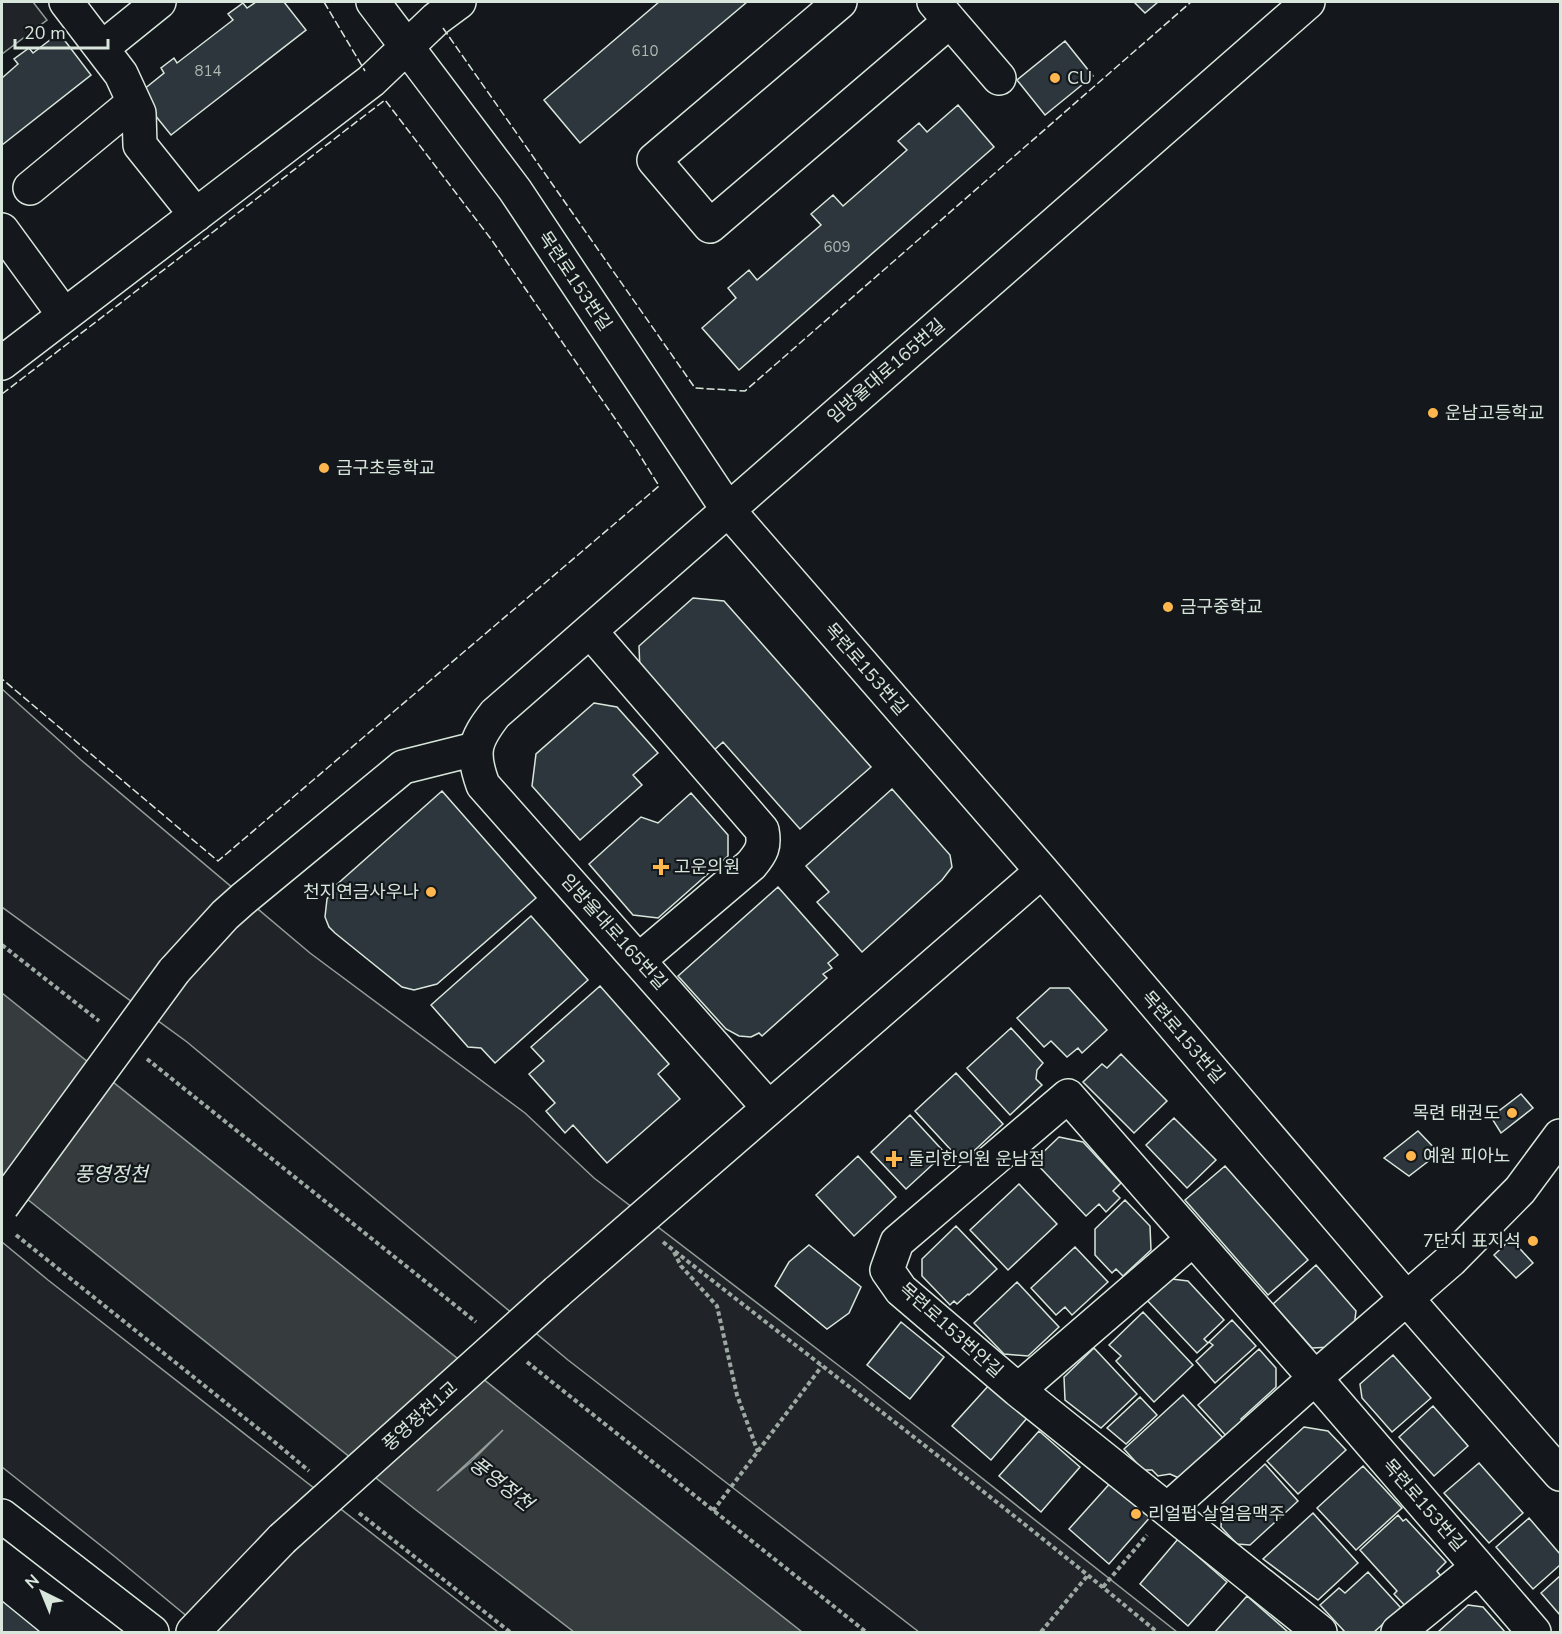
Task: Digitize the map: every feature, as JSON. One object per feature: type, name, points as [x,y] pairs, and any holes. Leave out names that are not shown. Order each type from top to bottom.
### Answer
[{"type":"street","points":[[66,2],[121,74],[139,113],[140,145],[196,214]]},
{"type":"street","points":[[102,48],[159,2]]},
{"type":"street","name":"목련로153번길","points":[[373,2],[515,190],[728,510],[1042,871],[1407,1299],[1560,1474]]},
{"type":"street","points":[[2,363],[371,81],[407,45],[459,2]]},
{"type":"street","points":[[840,2],[654,160],[710,226],[942,11],[999,78]]},
{"type":"street","name":"임방울대로165번길","points":[[770,1108],[483,784],[476,767],[475,749],[482,731],[495,714],[1308,2]]},
{"type":"street","points":[[30,188],[134,102]]},
{"type":"street","points":[[2,230],[64,315]]},
{"type":"street","points":[[590,631],[762,830],[764,839],[761,853],[751,865],[639,960]]},
{"type":"street","points":[[6,1218],[174,971],[225,915],[403,767],[475,749]]},
{"type":"street","name":"풍영정천1교","points":[[193,1632],[282,1539],[557,1292],[1042,871]]},
{"type":"street","name":"목련로153번길","points":[[1068,1096],[1534,1632]]},
{"type":"street","name":"목련로153번안길","points":[[1068,1096],[897,1242],[887,1270],[901,1290],[1018,1390],[1320,1632]]},
{"type":"street","points":[[1168,1509],[1451,1260],[1520,1190],[1560,1136]]},
{"type":"street","name":"목련로153번안길","points":[[1018,1390],[1192,1240]]},
{"type":"street","points":[[2,1516],[152,1632]]},
{"type":"street","points":[[1398,1632],[1478,1567]]},
{"type":"path","points":[[2,945],[102,1024]]},
{"type":"path","points":[[139,1053],[481,1326]]},
{"type":"path","points":[[6,1218],[315,1476]]},
{"type":"path","points":[[638,1222],[944,1460],[1157,1632]]},
{"type":"path","points":[[672,1249],[681,1266],[717,1306],[737,1395],[758,1452]]},
{"type":"path","points":[[518,1355],[866,1632]]},
{"type":"path","points":[[713,1511],[822,1366]]},
{"type":"path","points":[[350,1506],[510,1632]]},
{"type":"path","points":[[1103,1587],[1168,1509]]},
{"type":"path","points":[[1041,1632],[1088,1575]]},
{"type":"shaded area","points":[[2,2],[33,2],[47,20],[2,54]]},
{"type":"shaded area","points":[[2,689],[81,760],[310,953],[525,1113],[594,1178],[855,1378],[1177,1632],[919,1632],[568,1360],[187,1042],[2,907]]},
{"type":"shaded area","points":[[2,1242],[498,1632],[206,1632],[2,1467]]},
{"type":"water","name":"풍영정천","points":[[2,993],[802,1632],[574,1632],[416,1510],[2,1179]],"holes":[[[503,1430],[472,1461],[437,1491]]]},
{"type":"building","points":[[256,2],[284,2],[306,30],[171,135],[138,94],[164,73],[161,68],[174,58],[177,63],[233,20],[228,14],[243,3],[247,8]]},
{"type":"building","points":[[659,2],[747,2],[580,143],[544,100]]},
{"type":"building","points":[[1134,2],[1158,2],[1145,13]]},
{"type":"building","points":[[59,33],[91,75],[2,145],[2,78],[18,64],[14,59],[29,48],[33,53]]},
{"type":"building","name":"CU","points":[[1065,41],[1093,76],[1045,115],[1017,80]]},
{"type":"building","points":[[958,105],[994,147],[739,370],[702,328],[736,298],[728,288],[749,270],[757,280],[821,225],[811,214],[833,195],[843,206],[907,150],[898,141],[919,123],[927,132]]},
{"type":"building","points":[[693,598],[724,601],[871,767],[800,829],[723,742],[712,752],[640,670],[639,646]]},
{"type":"building","points":[[594,703],[617,707],[658,753],[633,775],[642,785],[580,840],[532,786],[536,754]]},
{"type":"building","points":[[892,789],[950,855],[952,867],[942,880],[862,952],[817,902],[829,892],[806,866]]},
{"type":"building","name":"천지연금사우나","points":[[442,791],[536,898],[437,984],[414,990],[402,987],[329,927],[325,917],[327,899],[334,887]]},
{"type":"building","points":[[691,793],[728,835],[728,856],[658,918],[633,915],[589,864],[641,817],[658,823]]},
{"type":"building","points":[[778,887],[838,955],[828,963],[832,968],[823,974],[827,978],[762,1036],[759,1033],[751,1037],[739,1036],[726,1029],[678,976]]},
{"type":"building","points":[[531,916],[588,980],[495,1063],[481,1048],[468,1047],[431,1005]]},
{"type":"building","points":[[600,986],[669,1064],[658,1074],[680,1099],[607,1163],[573,1125],[565,1133],[546,1111],[555,1103],[529,1074],[544,1061],[531,1047]]},
{"type":"building","points":[[1050,988],[1069,988],[1107,1030],[1082,1053],[1078,1048],[1067,1057],[1051,1041],[1044,1047],[1017,1018]]},
{"type":"building","points":[[1011,1028],[1043,1063],[1037,1070],[1036,1079],[1042,1085],[1010,1115],[967,1068]]},
{"type":"building","points":[[1121,1054],[1167,1101],[1134,1133],[1083,1082],[1102,1064],[1107,1068]]},
{"type":"building","points":[[956,1073],[1003,1124],[962,1162],[915,1111]]},
{"type":"building","name":"목련 태권도","points":[[1521,1094],[1533,1108],[1501,1133],[1491,1117]]},
{"type":"building","points":[[910,1115],[945,1153],[906,1189],[871,1152]]},
{"type":"building","points":[[1174,1118],[1216,1160],[1187,1188],[1146,1145]]},
{"type":"building","name":"예원 피아노","points":[[1418,1131],[1439,1153],[1409,1176],[1384,1158]]},
{"type":"building","points":[[1059,1137],[1083,1142],[1121,1183],[1113,1191],[1120,1198],[1106,1212],[1099,1204],[1086,1216],[1034,1161]]},
{"type":"building","points":[[858,1156],[896,1197],[854,1236],[816,1195]]},
{"type":"building","points":[[1225,1166],[1308,1260],[1268,1295],[1185,1200]]},
{"type":"building","points":[[1019,1184],[1057,1224],[1008,1270],[970,1230]]},
{"type":"building","points":[[1125,1200],[1150,1226],[1151,1250],[1123,1276],[1116,1269],[1112,1273],[1095,1255],[1095,1229]]},
{"type":"building","points":[[956,1226],[997,1269],[969,1295],[957,1304],[954,1301],[950,1305],[922,1276],[922,1259]]},
{"type":"building","points":[[1511,1239],[1533,1263],[1516,1278],[1494,1255]]},
{"type":"building","points":[[809,1245],[861,1287],[849,1313],[827,1329],[775,1286],[789,1262]]},
{"type":"building","points":[[1075,1247],[1108,1282],[1072,1315],[1065,1307],[1056,1315],[1031,1288]]},
{"type":"building","points":[[1316,1265],[1356,1311],[1354,1327],[1332,1347],[1312,1348],[1273,1304]]},
{"type":"building","points":[[1164,1278],[1188,1281],[1224,1320],[1204,1339],[1208,1343],[1197,1353],[1144,1297]]},
{"type":"building","points":[[1017,1282],[1059,1327],[1028,1356],[1004,1354],[974,1323]]},
{"type":"building","points":[[1143,1312],[1193,1365],[1154,1402],[1116,1361],[1121,1356],[1109,1345]]},
{"type":"building","points":[[1232,1320],[1256,1346],[1215,1383],[1196,1361],[1213,1345],[1209,1342]]},
{"type":"building","points":[[901,1322],[944,1357],[910,1399],[867,1365]]},
{"type":"building","points":[[1094,1348],[1137,1394],[1101,1428],[1065,1400],[1064,1377]]},
{"type":"building","points":[[1259,1349],[1276,1368],[1276,1387],[1241,1419],[1244,1422],[1228,1438],[1198,1405]]},
{"type":"building","points":[[1393,1355],[1431,1398],[1392,1432],[1362,1398],[1360,1384]]},
{"type":"building","points":[[990,1384],[1028,1417],[991,1460],[952,1426]]},
{"type":"building","points":[[1183,1395],[1223,1438],[1179,1478],[1170,1474],[1158,1476],[1152,1470],[1143,1470],[1124,1449]]},
{"type":"building","points":[[1140,1397],[1157,1415],[1126,1444],[1107,1428]]},
{"type":"building","points":[[1433,1406],[1468,1446],[1434,1476],[1399,1437]]},
{"type":"building","points":[[1304,1427],[1328,1431],[1346,1450],[1298,1494],[1267,1461]]},
{"type":"building","points":[[1039,1431],[1080,1467],[1041,1512],[999,1476]]},
{"type":"building","points":[[1479,1463],[1523,1513],[1489,1543],[1444,1493]]},
{"type":"building","points":[[1265,1464],[1298,1501],[1250,1545],[1237,1544],[1221,1527],[1222,1504]]},
{"type":"building","points":[[1363,1466],[1402,1508],[1356,1550],[1317,1508]]},
{"type":"building","points":[[1113,1480],[1152,1515],[1109,1564],[1069,1529]]},
{"type":"building","points":[[1313,1513],[1358,1563],[1318,1600],[1263,1559]]},
{"type":"building","points":[[1398,1515],[1403,1521],[1406,1519],[1446,1562],[1437,1571],[1443,1579],[1409,1610],[1394,1594],[1397,1591],[1360,1550]]},
{"type":"building","points":[[1529,1518],[1560,1554],[1560,1565],[1533,1589],[1496,1547]]},
{"type":"building","points":[[1178,1539],[1227,1582],[1188,1626],[1140,1584]]},
{"type":"building","points":[[1368,1572],[1401,1608],[1374,1632],[1345,1632],[1320,1605],[1339,1588],[1345,1593]]},
{"type":"building","points":[[1560,1576],[1560,1615],[1541,1593]]},
{"type":"building","points":[[1247,1596],[1288,1632],[1215,1632]]},
{"type":"building","points":[[2,1601],[40,1632],[2,1632]]},
{"type":"building","points":[[1468,1605],[1483,1607],[1505,1632],[1438,1632]]},
{"type":"fence","points":[[324,2],[365,71]]},
{"type":"fence","points":[[443,28],[695,388],[745,391],[1191,2]]},
{"type":"fence","points":[[2,394],[385,100],[491,239],[659,486],[218,861],[2,679]]},
{"type":"place","name":"CU","points":[[1055,78]]},
{"type":"place","name":"운남고등학교","points":[[1433,413]]},
{"type":"place","name":"금구초등학교","points":[[324,468]]},
{"type":"place","name":"금구중학교","points":[[1168,607]]},
{"type":"place","name":"고운의원","points":[[661,867]]},
{"type":"place","name":"천지연금사우나","points":[[431,892]]},
{"type":"place","name":"목련 태권도","points":[[1512,1113]]},
{"type":"place","name":"예원 피아노","points":[[1411,1156]]},
{"type":"place","name":"둘리한의원 운남점","points":[[894,1159]]},
{"type":"place","name":"7단지 표지석","points":[[1533,1241]]},
{"type":"place","name":"리얼펍 살얼음맥주","points":[[1136,1514]]}]
